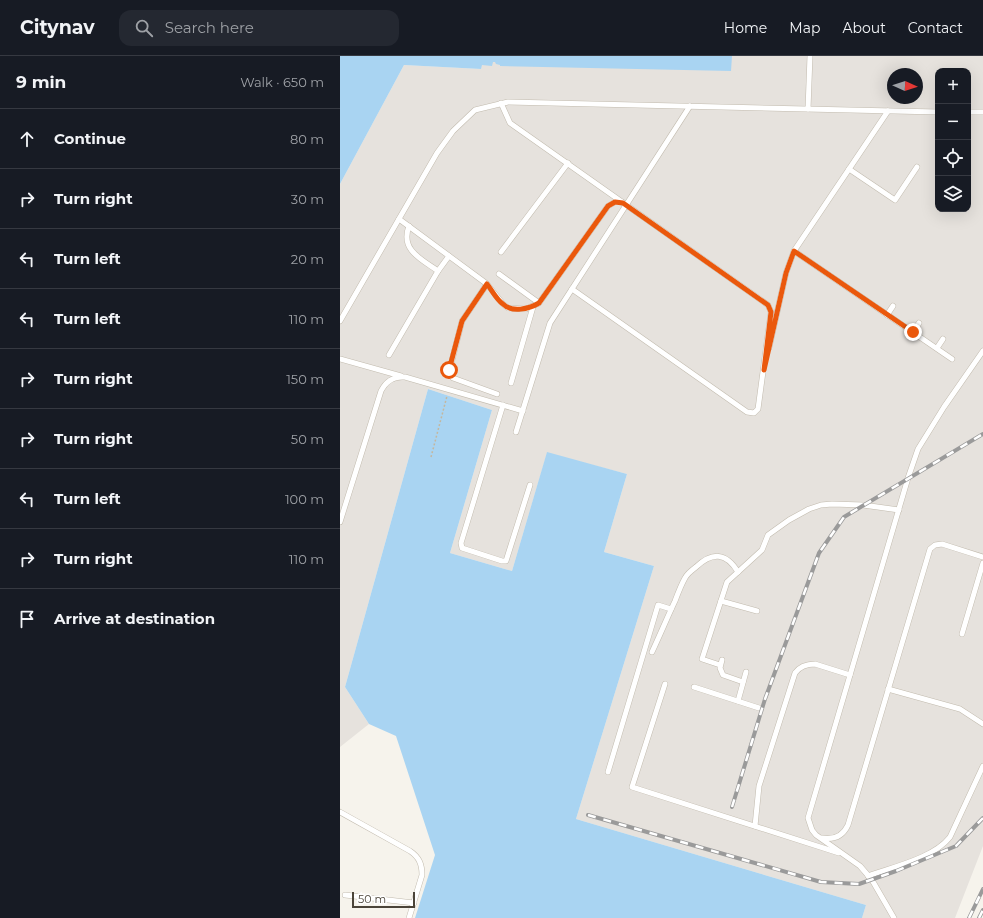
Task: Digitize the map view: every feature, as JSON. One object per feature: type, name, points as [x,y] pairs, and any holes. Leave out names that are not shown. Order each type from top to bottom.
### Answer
[{"type":"lane","points":[[808,109],[810,56]]},
{"type":"lane","points":[[340,322],[437,153],[453,131],[475,110],[508,102],[935,112]]},
{"type":"lane","points":[[501,103],[510,123],[768,305],[771,312],[758,409],[754,412],[747,412],[572,289]]},
{"type":"lane","points":[[516,432],[550,323],[690,106]]},
{"type":"lane","points":[[764,370],[786,273],[794,251],[888,111]]},
{"type":"lane","points":[[971,112],[983,112]]},
{"type":"lane","points":[[501,252],[568,163]]},
{"type":"lane","points":[[849,169],[895,200],[917,167]]},
{"type":"lane","points":[[399,219],[487,284],[508,308],[526,309],[539,303],[608,206],[611,203],[619,202],[627,205]]},
{"type":"lane","points":[[409,226],[406,239],[412,252],[438,271]]},
{"type":"lane","points":[[794,251],[952,359]]},
{"type":"lane","points":[[389,355],[438,271],[449,256]]},
{"type":"lane","points":[[499,274],[539,303]]},
{"type":"lane","points":[[487,284],[462,321],[449,372],[453,378],[498,394]]},
{"type":"lane","points":[[888,315],[893,306]]},
{"type":"lane","points":[[511,383],[533,307]]},
{"type":"lane","points":[[913,332],[919,323]]},
{"type":"lane","points":[[937,348],[943,339]]},
{"type":"lane","points":[[894,918],[887,904],[860,866],[816,835],[812,830],[808,818],[908,478],[918,450],[944,407],[983,351]]},
{"type":"lane","points":[[340,359],[523,411]]},
{"type":"lane","points":[[340,522],[381,391],[384,385],[393,378],[404,377]]},
{"type":"lane","points":[[503,405],[461,544],[462,548],[506,561],[530,485]]},
{"type":"lane","points":[[743,682],[723,675],[720,670],[721,662],[702,659],[727,582],[762,550],[768,536],[789,520],[809,509],[821,505],[863,505],[899,510]]},
{"type":"lane","points":[[821,838],[834,838],[845,831],[848,825],[930,549],[935,545],[942,544],[983,557]]},
{"type":"lane","points":[[652,652],[685,577],[707,558],[714,556],[727,559],[733,563],[738,572]]},
{"type":"lane","points":[[962,634],[983,565]]},
{"type":"lane","points":[[721,600],[757,611]]},
{"type":"lane","points":[[608,772],[658,605],[671,609]]},
{"type":"lane","points":[[755,826],[759,786],[795,673],[798,669],[809,664],[815,664],[850,675]]},
{"type":"lane","points":[[738,702],[746,672]]},
{"type":"lane","points":[[664,684],[632,787],[844,854]]},
{"type":"lane","points":[[694,687],[759,708]]},
{"type":"lane","points":[[888,689],[960,709],[983,724]]},
{"type":"lane","points":[[868,876],[930,853],[946,842],[950,837],[983,766]]},
{"type":"lane","points":[[340,812],[416,855],[420,861],[422,875],[409,918]]},
{"type":"lane","points":[[345,895],[414,902]]},
{"type":"path","points":[[431,458],[448,396]]},
{"type":"shaded area","points":[[482,56],[983,56],[983,846],[955,918],[862,918],[866,905],[576,819],[654,566],[604,552],[627,474],[547,453],[512,571],[450,553],[492,410],[428,389],[345,687],[369,724],[340,747],[340,184],[404,65],[481,69]]},
{"type":"water","points":[[340,56],[732,56],[731,71],[500,66],[495,62],[493,62],[492,66],[482,65],[481,69],[404,65],[340,184]]},
{"type":"water","points":[[428,389],[492,410],[450,553],[512,571],[547,452],[627,474],[604,552],[654,566],[576,819],[866,905],[862,918],[415,918],[435,855],[396,736],[369,724],[345,687]]},
{"type":"railway","points":[[732,807],[765,699],[819,553],[844,517],[983,434]]},
{"type":"railway","points":[[588,815],[821,882],[859,884],[896,871],[956,846],[983,818]]},
{"type":"railway","points":[[969,918],[983,889]]},
{"type":"railway","points":[[979,918],[983,910]]},
{"type":"route","points":[[449,370],[462,321],[487,284],[508,308],[526,309],[533,307],[539,303],[608,206],[615,202],[623,203],[768,305],[771,312],[764,370],[786,273],[794,251],[913,332]]}]
